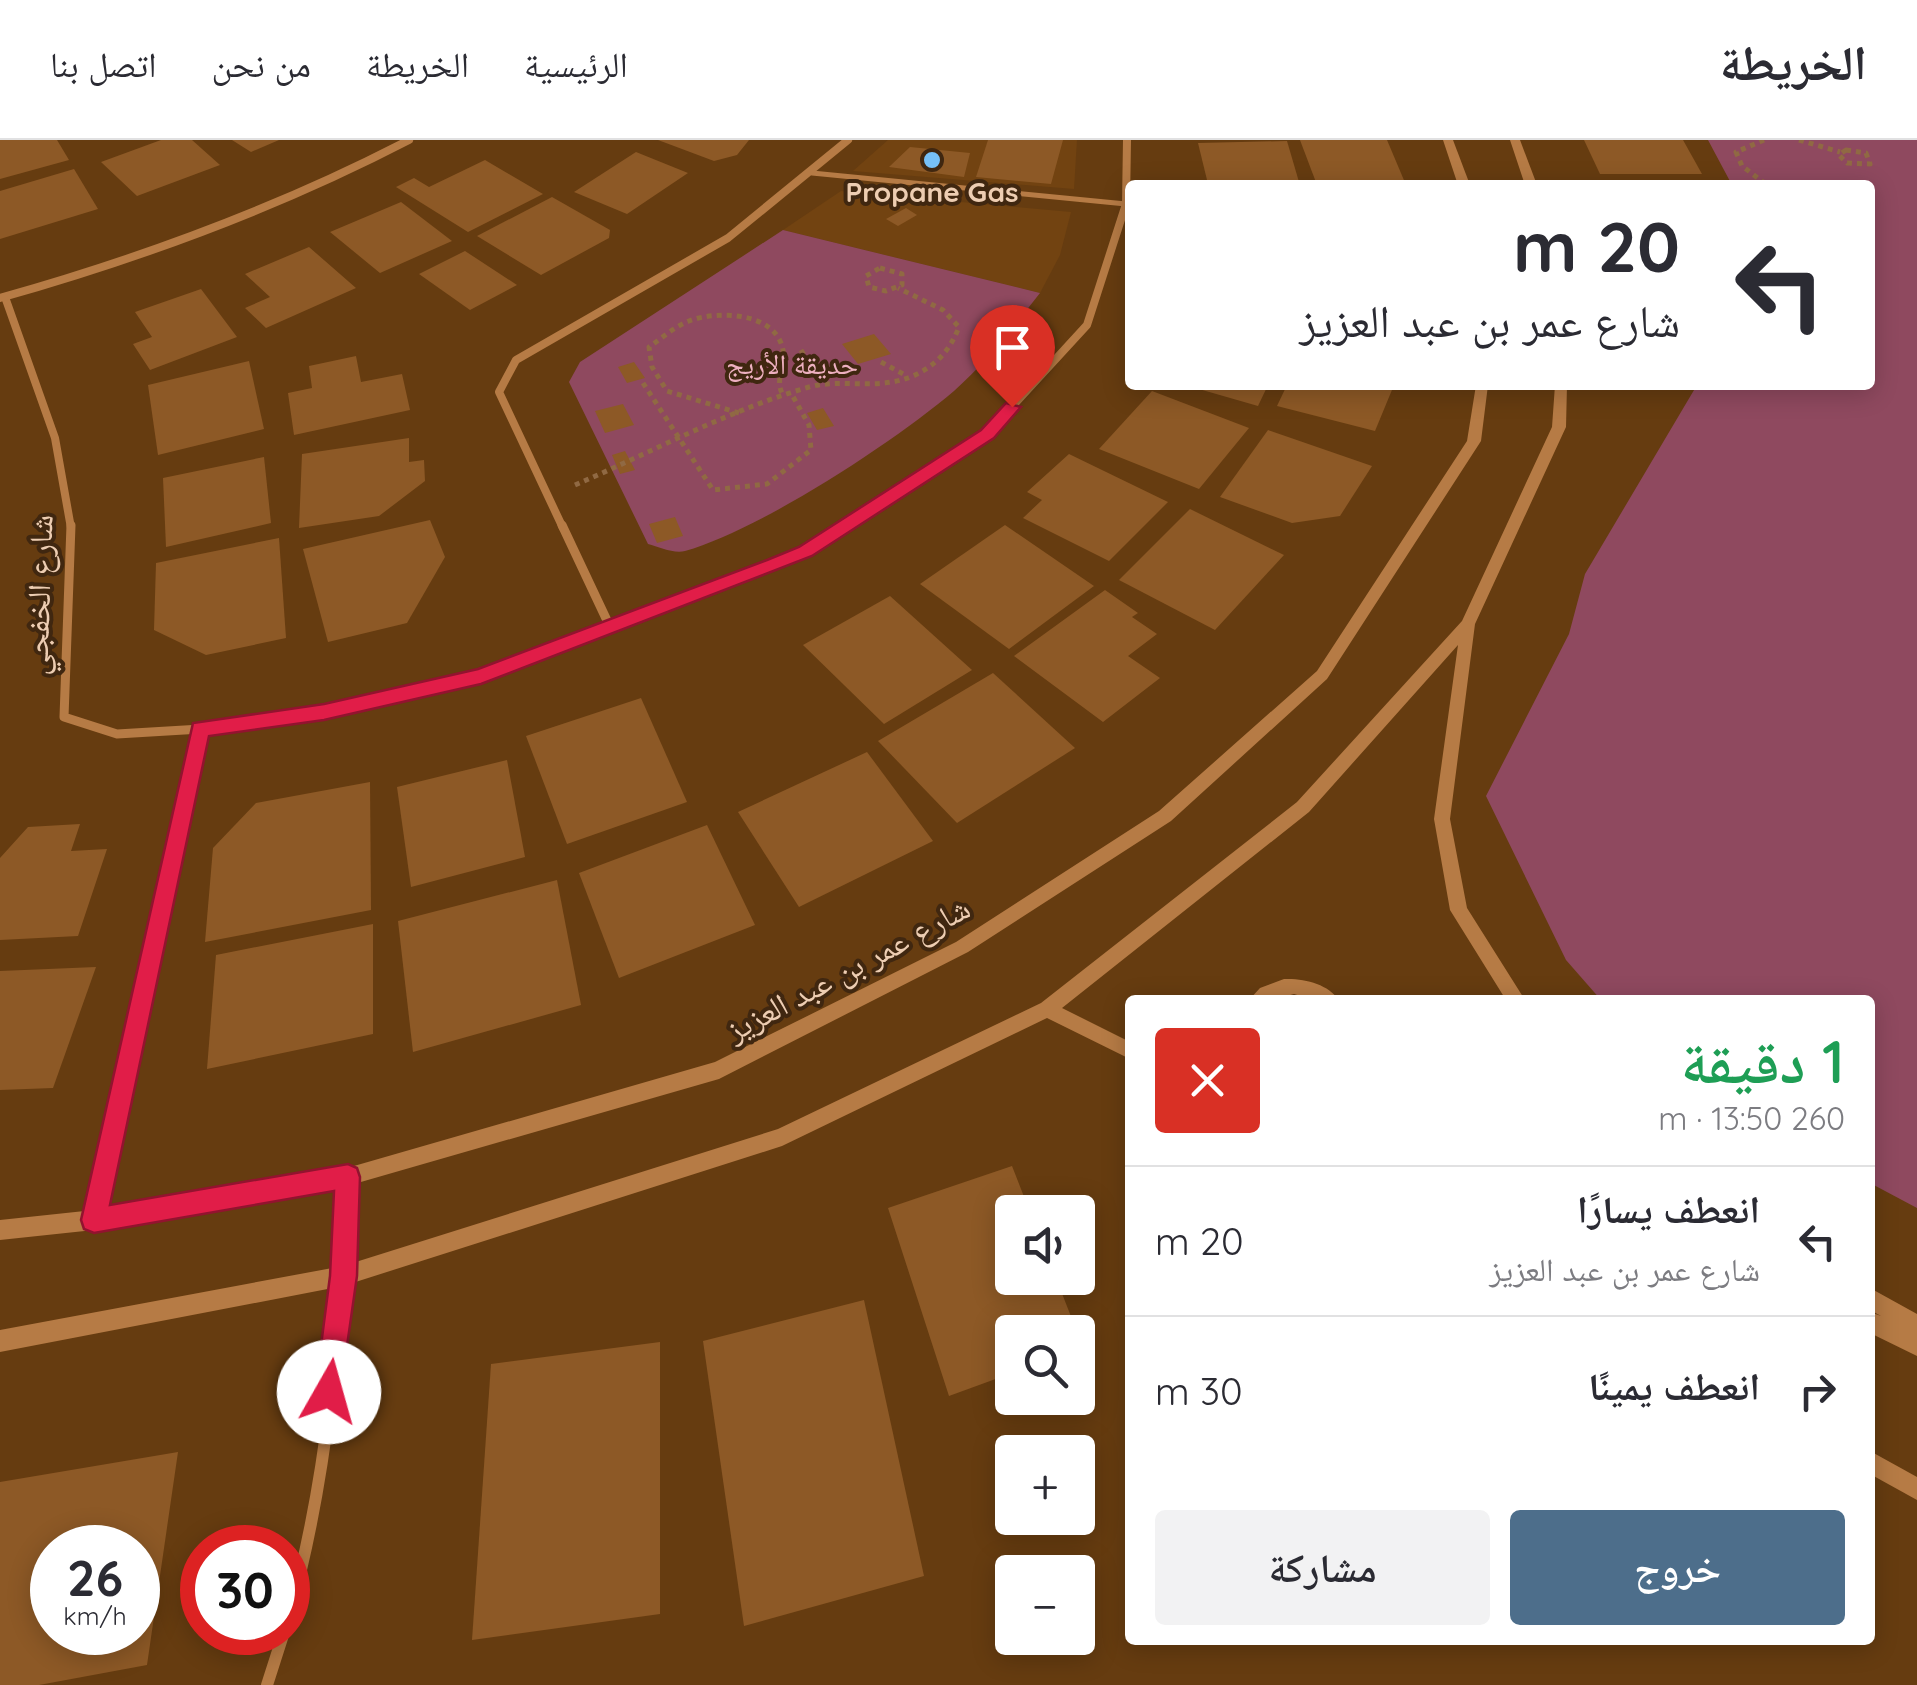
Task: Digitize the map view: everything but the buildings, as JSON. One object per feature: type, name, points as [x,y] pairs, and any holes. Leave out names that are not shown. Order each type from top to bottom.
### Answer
[{"type":"street","points":[[2,298],[215,228],[355,169],[409,140]]},
{"type":"street","points":[[611,629],[499,392],[516,360],[728,238],[848,140]]},
{"type":"street","name":"شارع الخفجي","points":[[1127,180],[1128,140]]},
{"type":"street","points":[[1448,140],[1462,180]]},
{"type":"street","points":[[1515,140],[1530,180]]},
{"type":"street","name":"شارع الخفجي","points":[[2,298],[56,443],[71,522],[70,602],[61,690],[64,717],[118,734],[200,729],[324,712],[481,676],[806,552],[988,434],[1087,326],[1125,207]]},
{"type":"street","name":"شارع عمر بن عبد العزيز","points":[[0,1230],[94,1220],[348,1177],[719,1070],[962,947],[1165,816],[1322,676],[1474,441],[1481,390]]},
{"type":"street","points":[[1513,995],[1459,910],[1442,819],[1468,624],[1558,427],[1561,390]]},
{"type":"street","points":[[0,1341],[343,1276],[782,1136],[1047,1009],[1303,806],[1468,624]]},
{"type":"street","points":[[1266,995],[1285,984],[1315,989],[1323,995]]},
{"type":"street","points":[[1047,1009],[1125,1048]]},
{"type":"street","points":[[310,1551],[343,1276],[348,1177]]},
{"type":"street","points":[[1875,1301],[1917,1326]]},
{"type":"street","points":[[1875,1325],[1917,1346]]},
{"type":"street","points":[[1875,1465],[1917,1489]]},
{"type":"street","points":[[267,1685],[277,1655]]},
{"type":"lane","points":[[812,173],[1125,204]]},
{"type":"lane","points":[[94,1220],[200,729]]},
{"type":"path","points":[[1760,180],[1742,166],[1736,152],[1751,142],[1764,140]]},
{"type":"path","points":[[1798,140],[1840,152],[1861,151],[1872,161],[1852,165],[1840,158],[1840,152]]},
{"type":"path","points":[[550,496],[787,394],[831,381],[860,389],[908,377],[949,354],[959,327],[944,310],[898,288],[880,291],[865,280],[874,270],[893,269],[904,278],[898,288]]},
{"type":"path","points":[[643,383],[682,438],[700,478],[712,490],[764,488],[790,472],[811,450],[809,425],[777,384],[785,350],[779,335],[766,322],[736,314],[698,318],[674,328],[650,347],[650,367],[665,390],[687,404],[740,413]]},
{"type":"path","points":[[801,350],[822,384]]},
{"type":"path","points":[[881,362],[908,377]]},
{"type":"shaded area","points":[[888,140],[1077,140],[1074,189],[853,171]]},
{"type":"shaded area","points":[[841,191],[1071,212],[1060,255],[1040,293],[783,230]]},
{"type":"green space","points":[[1708,140],[1917,140],[1917,1208],[1875,1186],[1875,995],[1597,995],[1566,960],[1486,796],[1569,634],[1585,574],[1694,390],[1875,390],[1875,180],[1729,180]]},
{"type":"green space","name":"حديقة الأريج","points":[[783,230],[1040,293],[954,391],[825,482],[716,540],[681,552],[648,544],[569,382],[580,362]]},
{"type":"place","name":"Propane Gas","points":[[932,160]]},
{"type":"route","points":[[329,1392],[343,1276],[348,1177],[94,1220],[200,729],[324,712],[481,676],[806,552],[988,434],[1012,407]]}]
